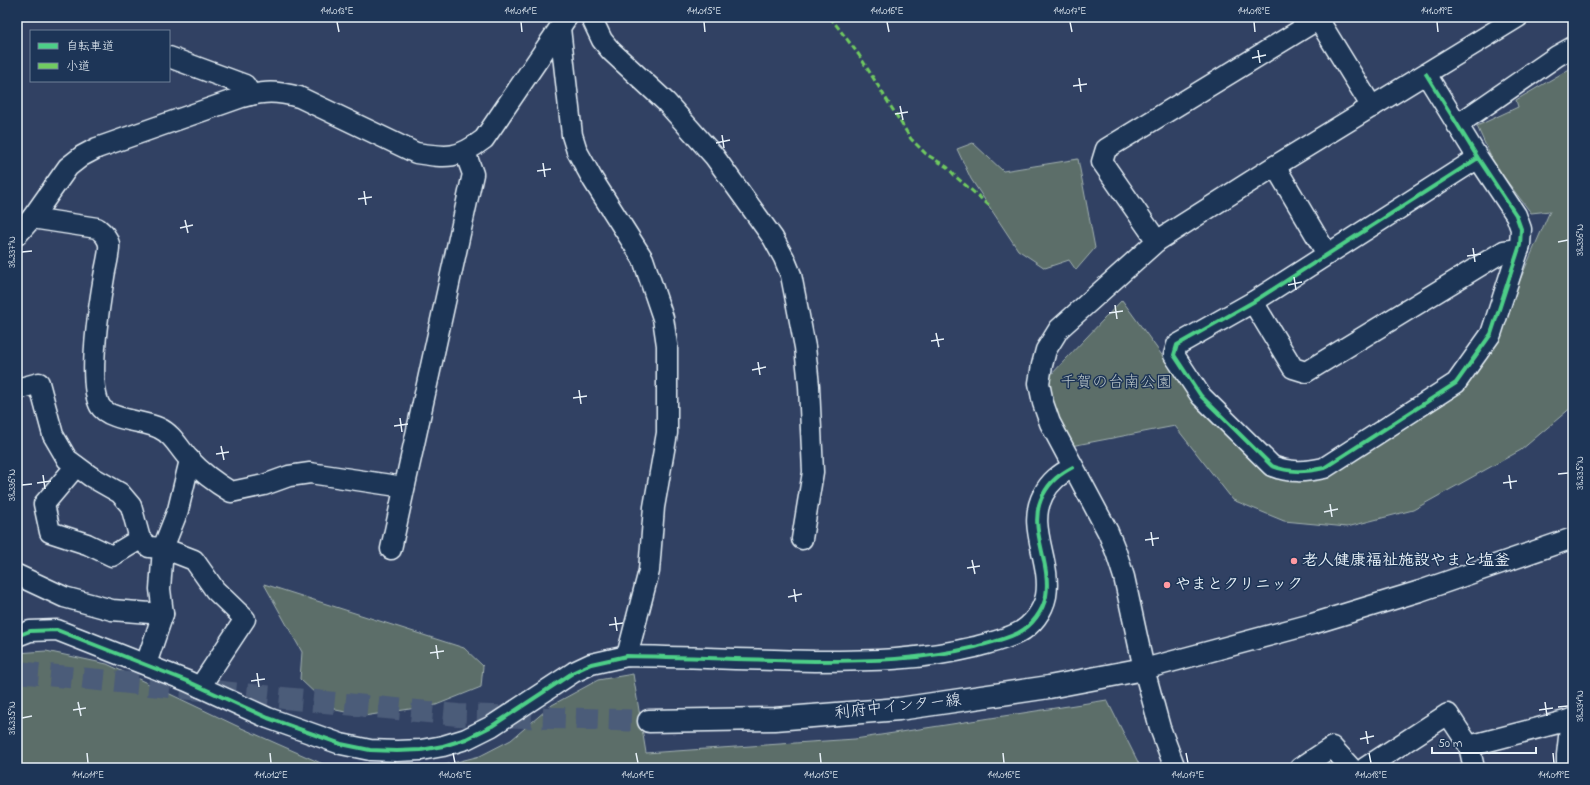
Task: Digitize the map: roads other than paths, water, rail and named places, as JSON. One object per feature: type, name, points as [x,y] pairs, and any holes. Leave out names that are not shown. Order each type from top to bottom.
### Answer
[{"type":"main road","name":"利府中インター線","points":[[649,721],[775,719],[899,709],[1049,687],[1144,669]]},
{"type":"street","points":[[591,17],[602,40],[611,52],[666,102],[714,156],[773,238],[791,275],[805,347],[809,386],[813,472],[802,539]]},
{"type":"street","points":[[1175,768],[1160,728],[1144,669],[1124,577],[1116,552],[1108,532],[1050,423],[1042,403],[1039,383],[1046,350],[1059,329],[1157,241],[1275,166],[1518,17]]},
{"type":"street","points":[[1157,241],[1102,162],[1106,149],[1320,18],[1372,107]]},
{"type":"street","points":[[17,235],[32,218],[68,167],[82,156],[97,148],[261,92],[280,92],[299,97],[416,153],[435,156],[452,156],[465,152],[484,139],[563,23]]},
{"type":"street","points":[[563,23],[572,135],[577,151],[593,180],[643,259],[663,318],[667,345],[667,433],[654,507],[649,571],[628,656]]},
{"type":"street","points":[[1457,125],[1550,60],[1573,46]]},
{"type":"street","points":[[170,57],[245,85],[251,95]]},
{"type":"street","points":[[1426,74],[1478,158],[1516,214],[1521,229],[1519,249],[1491,334],[1456,383],[1324,468],[1310,471],[1284,471],[1272,466],[1201,396],[1174,354],[1177,345],[1253,302],[1478,158]]},
{"type":"street","points":[[391,549],[473,174],[465,152]]},
{"type":"street","points":[[1275,166],[1326,254]]},
{"type":"street","points":[[32,218],[97,228],[105,234],[109,246],[96,336],[95,373],[97,395],[101,408],[110,415],[139,421],[160,428],[174,439],[190,460],[217,484],[231,492],[264,485],[289,476],[310,473],[404,487]]},
{"type":"street","points":[[1253,302],[1293,368],[1306,372],[1504,251],[1519,249]]},
{"type":"street","points":[[17,389],[39,383],[53,435],[67,459],[90,476],[120,493],[131,506],[140,539],[149,546],[163,548],[194,560],[215,590],[245,619],[200,687]]},
{"type":"street","points":[[146,664],[163,614],[160,589],[163,548],[178,510],[190,460]]},
{"type":"street","points":[[76,466],[44,504],[50,532],[87,544],[112,556],[140,539]]},
{"type":"street","points":[[17,636],[30,631],[57,630],[146,664],[268,718],[341,744],[370,750],[397,752],[421,750],[443,746],[466,739],[492,726],[574,672],[591,664],[628,656],[762,660],[891,660],[924,657],[957,651],[995,642],[1018,633],[1034,620],[1042,609],[1046,596],[1047,579],[1037,527],[1036,512],[1040,500],[1048,485],[1064,472],[1073,467]]},
{"type":"street","points":[[1144,669],[1312,624],[1420,591],[1573,538]]},
{"type":"street","points":[[17,575],[64,597],[112,610],[163,614]]},
{"type":"street","points":[[1365,768],[1448,714],[1469,746],[1474,768]]},
{"type":"street","points":[[1469,746],[1572,719],[1567,755],[1567,768]]},
{"type":"street","points":[[1300,768],[1332,747],[1351,768]]},
{"type":"tunnel","points":[[17,672],[458,715],[649,721]]},
{"type":"place","name":"老人健康福祉施設やまと塩釜","points":[[1294,561]]},
{"type":"place","name":"やまとクリニック","points":[[1167,585]]},
{"type":"park label","name":"千賀の台南公園","points":[[1116,383]]}]
